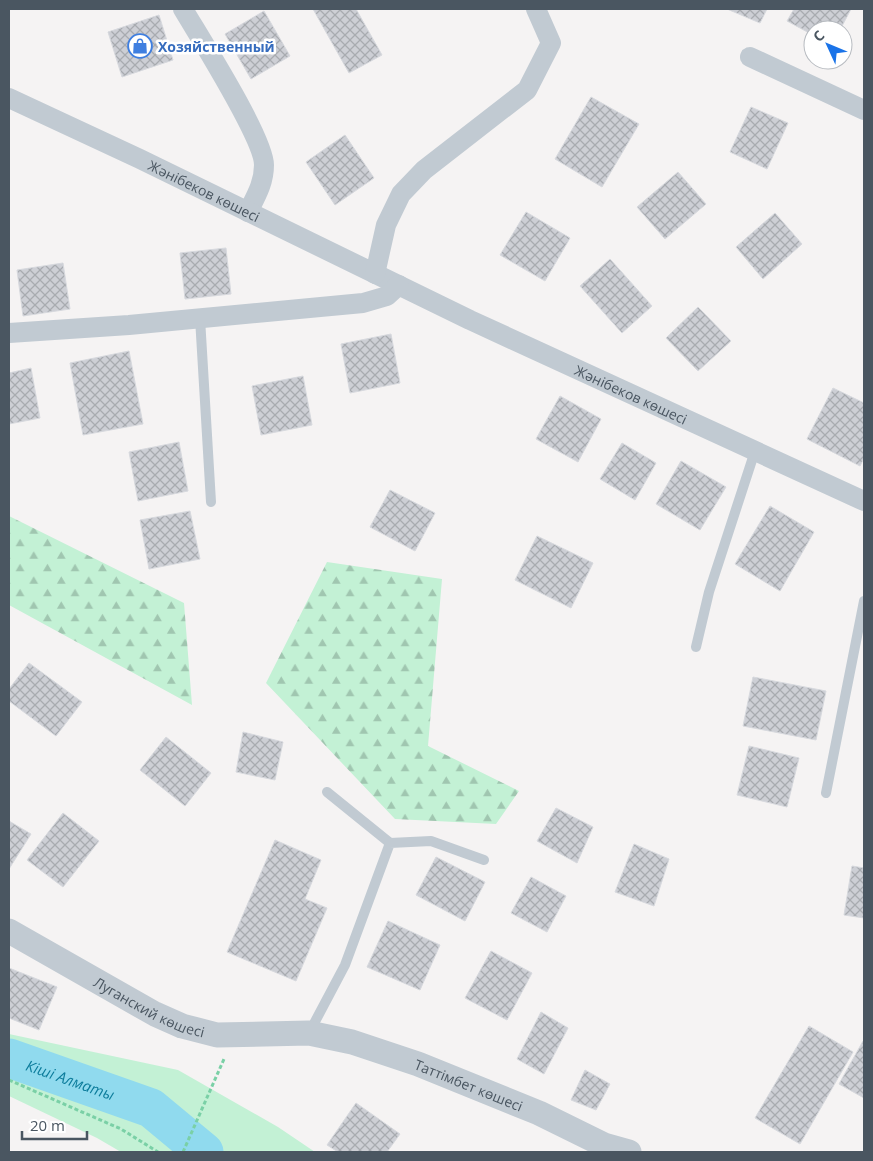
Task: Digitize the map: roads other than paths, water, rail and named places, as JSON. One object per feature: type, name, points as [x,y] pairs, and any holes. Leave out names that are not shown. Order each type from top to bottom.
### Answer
[{"type":"street","points":[[183,9],[254,135],[264,163],[263,182],[248,212]]},
{"type":"street","points":[[375,274],[386,224],[401,194],[424,170],[527,90],[551,43],[536,9]]},
{"type":"street","points":[[750,57],[864,110]]},
{"type":"street","name":"Жәнібеков көшесі","points":[[9,98],[140,158],[375,274],[864,501]]},
{"type":"street","points":[[9,333],[363,303],[387,296],[399,285]]},
{"type":"street","name":"Луганский көшесі","points":[[9,931],[155,1014],[182,1026],[217,1035],[306,1034]]},
{"type":"street","name":"Таттімбет көшесі","points":[[306,1034],[352,1042],[418,1064],[539,1112],[604,1144],[629,1152]]},
{"type":"lane","points":[[200,318],[211,502]]},
{"type":"lane","points":[[696,647],[709,592],[755,451]]},
{"type":"lane","points":[[826,793],[864,601]]},
{"type":"lane","points":[[328,792],[390,843],[431,841],[484,860]]},
{"type":"lane","points":[[306,1034],[345,965],[390,843]]},
{"type":"waterway","name":"Кіші Алматы","points":[[9,1058],[151,1108],[204,1152]]},
{"type":"place","name":"Хозяйственный","points":[[140,46]]}]
